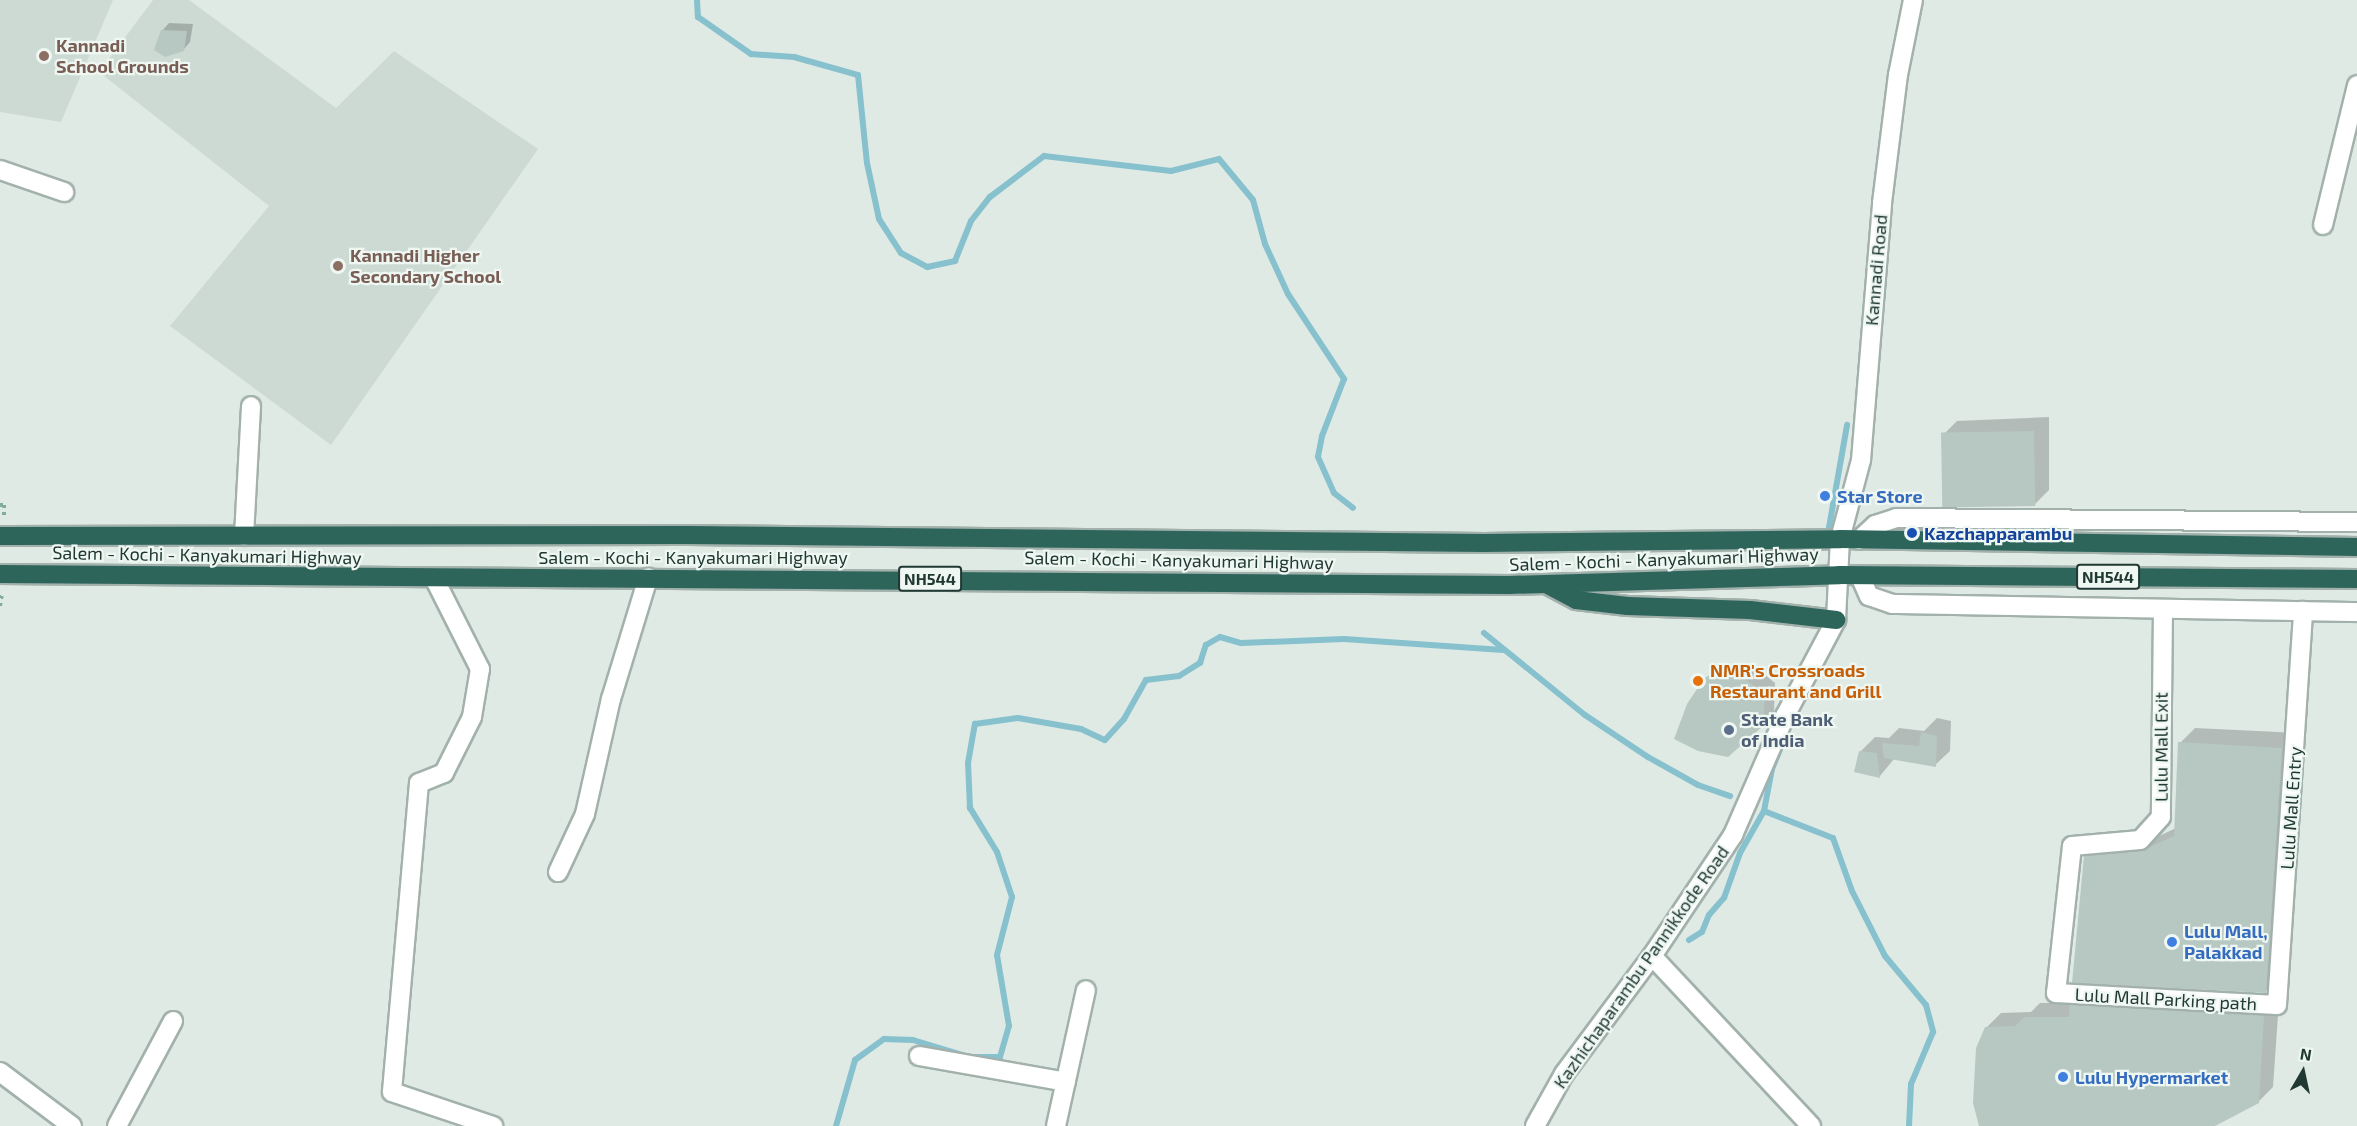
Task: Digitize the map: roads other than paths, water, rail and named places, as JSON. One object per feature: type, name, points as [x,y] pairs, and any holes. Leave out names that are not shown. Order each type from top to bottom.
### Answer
[{"type":"highway","name":"Salem - Kochi - Kanyakumari Highway","points":[[0,536],[688,535],[1484,543],[1840,539],[2357,548]]},
{"type":"highway","name":"Salem - Kochi - Kanyakumari Highway","points":[[0,574],[1547,584],[1839,575],[2357,579]]},
{"type":"highway","points":[[1547,584],[1576,600],[1628,606],[1750,610],[1836,620]]},
{"type":"street","name":"Kannadi Road","points":[[1840,539],[1861,460],[1882,203],[1898,75],[1913,0]]},
{"type":"street","points":[[2323,225],[2357,85]]},
{"type":"street","points":[[0,170],[64,192]]},
{"type":"street","points":[[244,536],[251,406]]},
{"type":"street","points":[[1859,540],[1875,525],[1896,518],[2357,522]]},
{"type":"street","name":"Kazhichaparambu Pannikkode Road","points":[[1535,1126],[1564,1074],[1652,956],[1733,835],[1785,716],[1836,620],[1840,539]]},
{"type":"street","points":[[1860,576],[1869,596],[1892,604],[2357,612]]},
{"type":"street","points":[[434,578],[480,669],[472,717],[444,773],[419,783],[392,1092],[493,1126]]},
{"type":"street","points":[[558,872],[585,814],[611,699],[648,578]]},
{"type":"street","name":"Lulu Mall Exit","points":[[2056,993],[2072,846],[2140,840],[2161,817],[2163,609]]},
{"type":"street","name":"Lulu Mall Entry","points":[[2277,1005],[2303,611]]},
{"type":"street","points":[[1652,956],[1811,1126]]},
{"type":"street","points":[[1056,1126],[1086,990]]},
{"type":"street","name":"Lulu Mall Parking path","points":[[2056,993],[2277,1005]]},
{"type":"street","points":[[117,1126],[173,1021]]},
{"type":"street","points":[[919,1056],[1066,1082]]},
{"type":"street","points":[[0,1072],[72,1126]]},
{"type":"waterway","points":[[697,0],[698,17],[751,54],[794,57],[858,75],[867,163],[879,219],[901,253],[927,267],[955,261],[971,221],[990,197],[1044,156],[1171,171],[1219,159],[1253,200],[1265,244],[1288,294],[1344,379],[1322,436],[1318,457],[1334,493],[1353,508]]},
{"type":"waterway","points":[[1828,533],[1847,425]]},
{"type":"waterway","points":[[1484,633],[1585,715],[1648,757],[1698,785],[1730,796]]},
{"type":"waterway","points":[[836,1126],[855,1060],[884,1039],[913,1040],[969,1057],[1000,1057],[1009,1026],[997,955],[1012,897],[997,852],[970,808],[968,763],[975,724],[1018,718],[1081,729],[1105,740],[1124,719],[1146,680],[1179,676],[1200,663],[1206,645],[1220,637],[1241,643],[1344,639],[1503,650]]},
{"type":"waterway","points":[[1689,940],[1702,932],[1709,915],[1724,898],[1740,853],[1764,811],[1772,769],[1784,740]]},
{"type":"waterway","points":[[1764,811],[1833,838],[1852,891],[1885,956],[1926,1005],[1933,1032],[1911,1084],[1909,1126]]},
{"type":"place","name":"Kannadi School Grounds","points":[[44,56]]},
{"type":"place","name":"Kannadi Higher Secondary School","points":[[338,266]]},
{"type":"place","name":"Star Store","points":[[1825,496]]},
{"type":"place","name":"Kazchapparambu","points":[[1912,533]]},
{"type":"place","name":"NMR's Crossroads Restaurant and Grill","points":[[1698,681]]},
{"type":"place","name":"State Bank of India","points":[[1729,730]]},
{"type":"place","name":"Lulu Mall, Palakkad","points":[[2172,942]]},
{"type":"place","name":"Lulu Hypermarket","points":[[2063,1077]]}]
